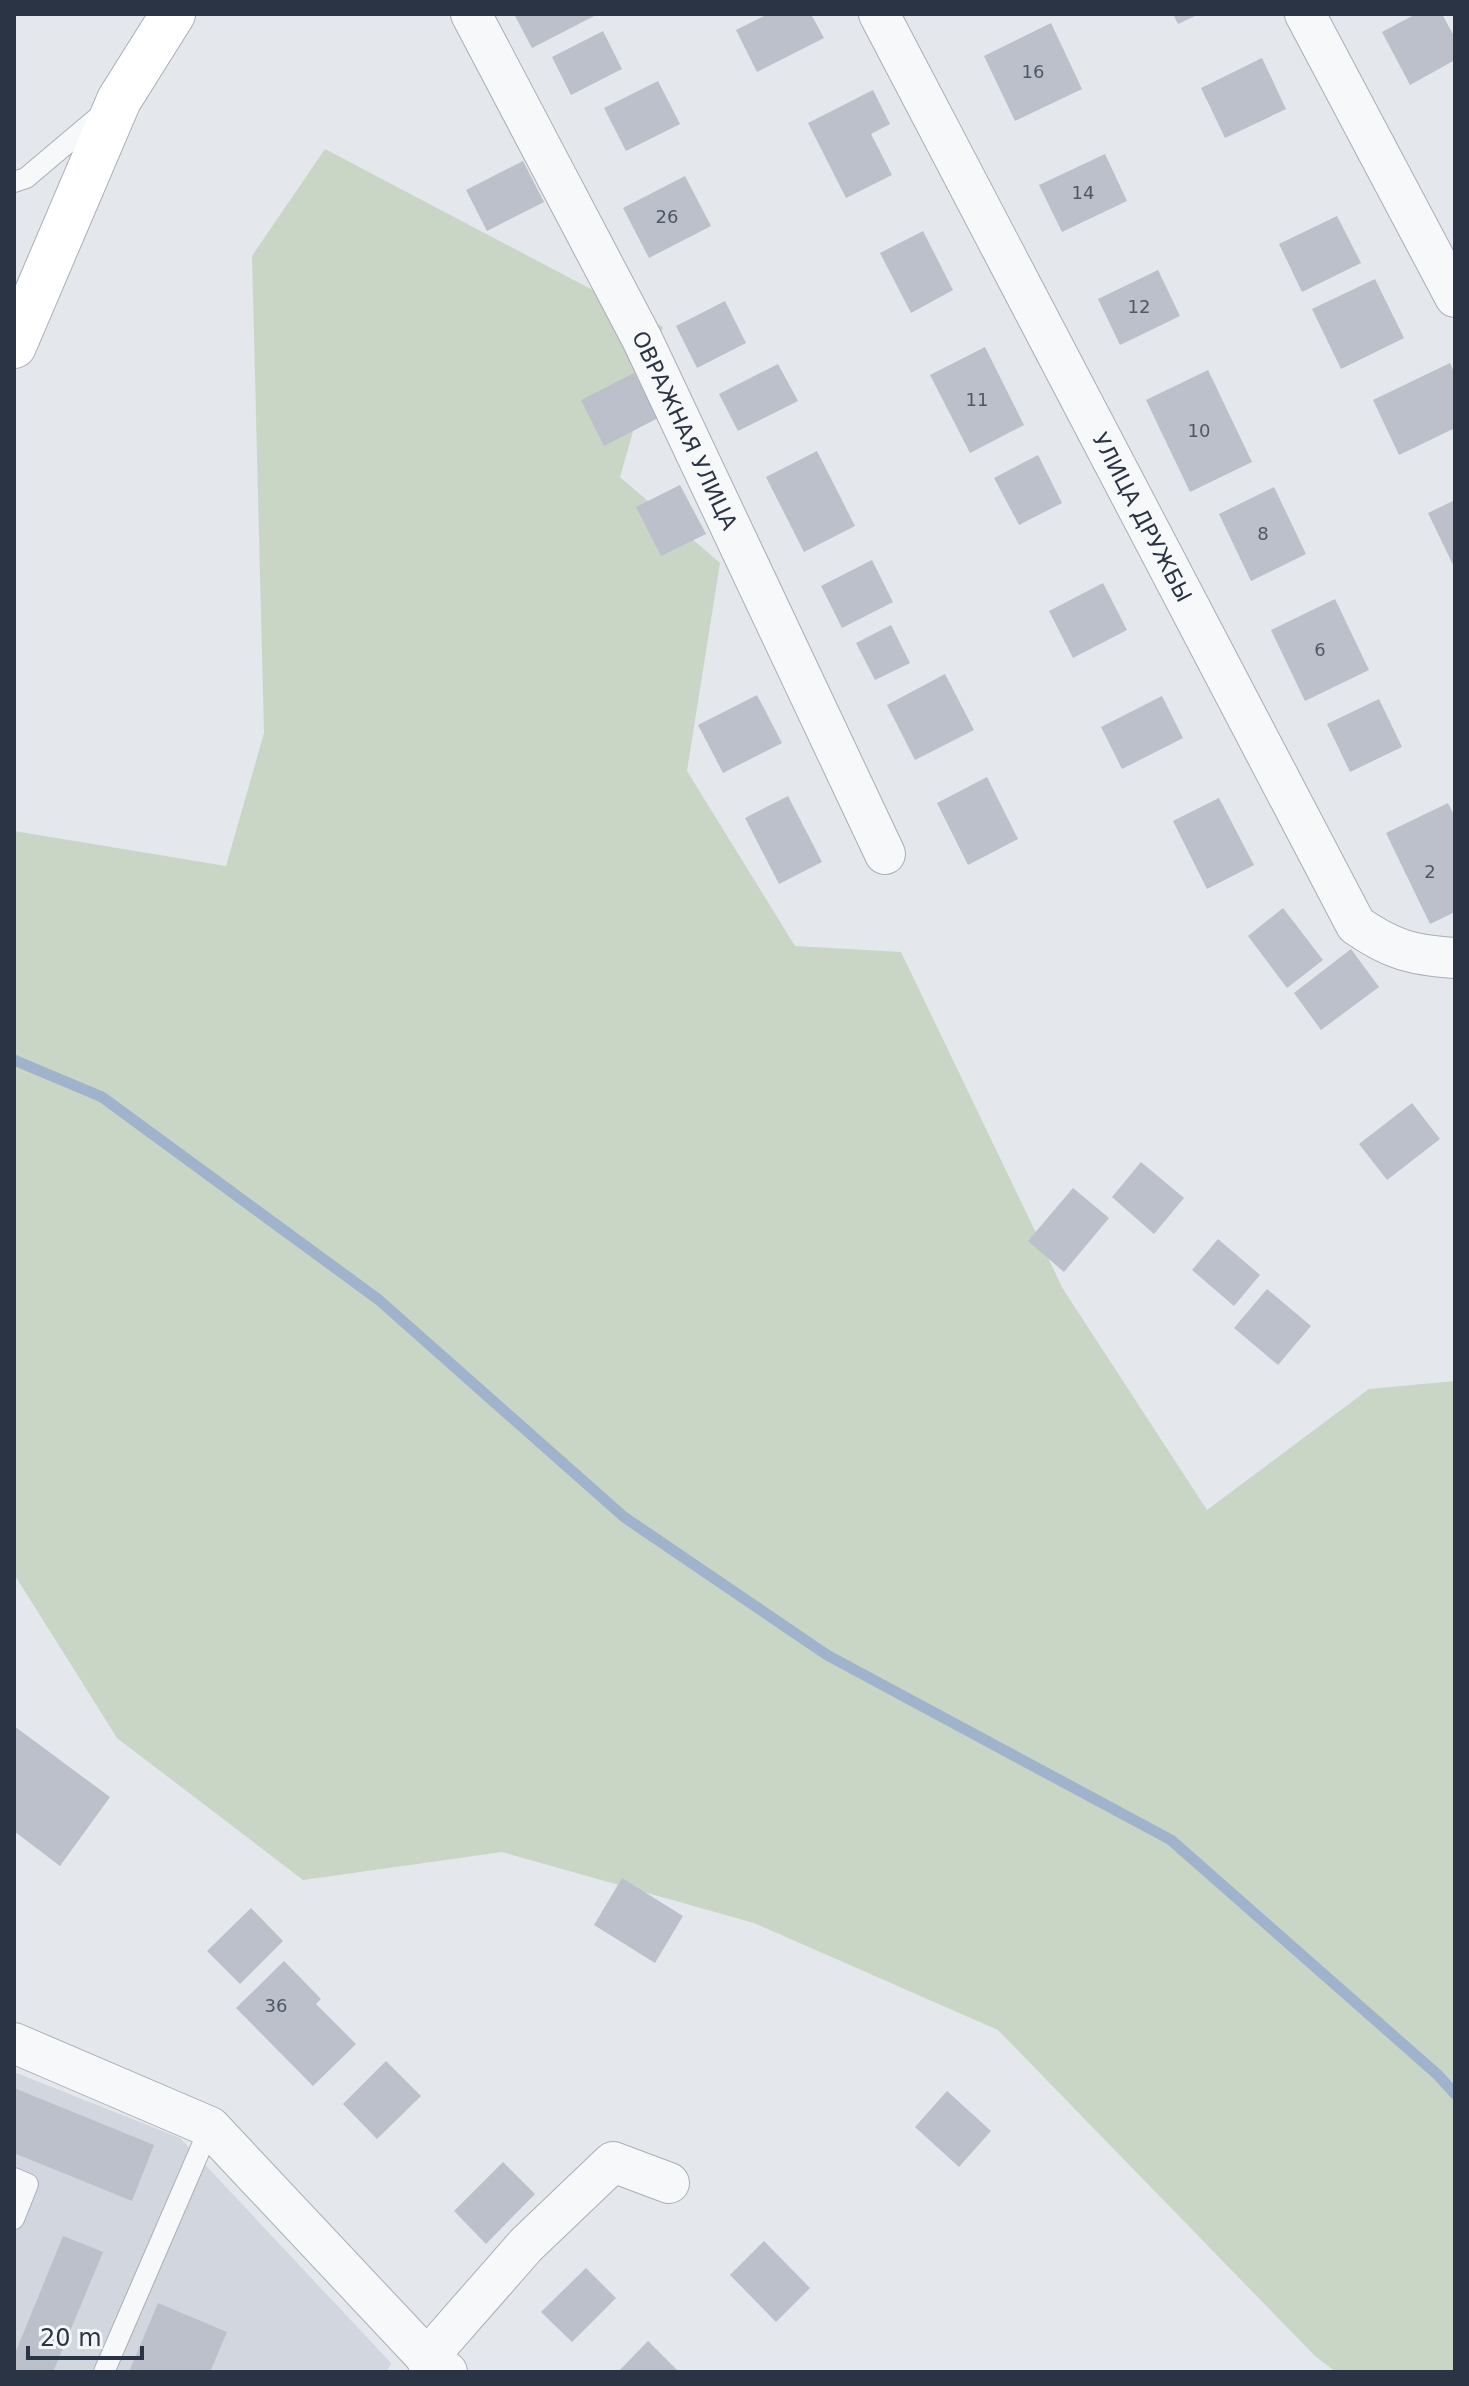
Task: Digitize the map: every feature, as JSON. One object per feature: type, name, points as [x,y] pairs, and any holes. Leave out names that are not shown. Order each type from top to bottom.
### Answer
[{"type":"main road","points":[[14,346],[119,100],[173,14]]},
{"type":"street","name":"ОВРАЖНАЯ УЛИЦА","points":[[471,14],[642,339],[885,854]]},
{"type":"street","name":"УЛИЦА ДРУЖБЫ","points":[[879,14],[1356,925],[1380,942],[1411,955],[1455,958]]},
{"type":"street","points":[[1305,14],[1455,297]]},
{"type":"street","points":[[14,2043],[210,2127],[435,2367],[526,2245],[613,2162],[669,2183]]},
{"type":"lane","points":[[14,182],[26,178],[119,100]]},
{"type":"lane","points":[[104,2372],[210,2127]]},
{"type":"lane","points":[[14,2178],[28,2184],[14,2219]]},
{"type":"shaded area","points":[[14,2072],[180,2138],[391,2363],[387,2372],[14,2372]]},
{"type":"green space","points":[[325,149],[663,327],[620,477],[720,563],[687,771],[795,946],[901,952],[1063,1289],[1207,1510],[1369,1389],[1455,1381],[1455,2372],[1336,2372],[1315,2356],[998,2030],[754,1923],[502,1852],[303,1880],[117,1738],[14,1574],[14,831],[226,866],[264,733],[252,256]]},
{"type":"building","points":[[514,14],[598,14],[532,48]]},
{"type":"building","points":[[768,14],[811,14],[824,38],[757,72],[736,30]]},
{"type":"building","points":[[1173,14],[1199,14],[1178,24]]},
{"type":"building","points":[[1416,14],[1442,14],[1455,38],[1455,60],[1410,85],[1382,32]]},
{"type":"building","points":[[1051,23],[1082,89],[1015,121],[984,56]]},
{"type":"building","points":[[603,31],[622,69],[571,95],[552,57]]},
{"type":"building","points":[[1262,58],[1286,109],[1225,138],[1201,88]]},
{"type":"building","points":[[658,81],[680,124],[626,151],[604,108]]},
{"type":"building","points":[[873,90],[890,124],[871,134],[892,175],[846,198],[808,123]]},
{"type":"building","points":[[1105,154],[1127,201],[1062,232],[1039,185]]},
{"type":"building","points":[[523,161],[544,202],[487,231],[466,190]]},
{"type":"building","points":[[685,176],[711,226],[649,258],[623,208]]},
{"type":"building","points":[[1337,216],[1361,263],[1302,292],[1279,244]]},
{"type":"building","points":[[923,231],[953,290],[911,313],[880,253]]},
{"type":"building","points":[[1158,270],[1180,316],[1120,345],[1098,299]]},
{"type":"building","points":[[1375,279],[1404,338],[1341,369],[1312,309]]},
{"type":"building","points":[[725,301],[746,343],[697,368],[676,326]]},
{"type":"building","points":[[985,347],[1024,425],[970,453],[930,375]]},
{"type":"building","points":[[1450,363],[1455,374],[1455,428],[1399,455],[1373,400]]},
{"type":"building","points":[[778,364],[798,401],[738,431],[719,394]]},
{"type":"building","points":[[1208,370],[1252,462],[1190,492],[1146,400]]},
{"type":"building","points":[[634,373],[658,418],[604,446],[581,400]]},
{"type":"building","points":[[817,451],[855,526],[804,552],[766,477]]},
{"type":"building","points":[[1038,455],[1062,503],[1019,525],[994,478]]},
{"type":"building","points":[[680,485],[706,534],[661,556],[636,507]]},
{"type":"building","points":[[1274,487],[1306,554],[1251,581],[1219,514]]},
{"type":"building","points":[[1455,500],[1455,569],[1428,513]]},
{"type":"building","points":[[872,560],[893,602],[842,628],[821,586]]},
{"type":"building","points":[[1103,583],[1127,630],[1073,658],[1049,611]]},
{"type":"building","points":[[1335,599],[1369,670],[1305,701],[1271,630]]},
{"type":"building","points":[[891,625],[910,663],[875,680],[856,643]]},
{"type":"building","points":[[945,674],[974,730],[915,760],[887,705]]},
{"type":"building","points":[[757,695],[782,743],[723,773],[698,725]]},
{"type":"building","points":[[1162,696],[1183,738],[1122,769],[1101,727]]},
{"type":"building","points":[[1379,699],[1402,747],[1350,772],[1327,724]]},
{"type":"building","points":[[987,777],[1018,839],[968,865],[937,803]]},
{"type":"building","points":[[788,796],[822,862],[779,884],[745,818]]},
{"type":"building","points":[[1219,798],[1254,865],[1207,889],[1173,821]]},
{"type":"building","points":[[1448,803],[1455,817],[1455,912],[1430,924],[1386,833]]},
{"type":"building","points":[[1283,908],[1323,960],[1287,988],[1248,936]]},
{"type":"building","points":[[1351,949],[1379,987],[1321,1030],[1294,993]]},
{"type":"building","points":[[1412,1103],[1440,1139],[1387,1180],[1359,1144]]},
{"type":"building","points":[[1141,1162],[1184,1198],[1154,1234],[1112,1197]]},
{"type":"building","points":[[1073,1188],[1109,1218],[1064,1272],[1028,1241]]},
{"type":"building","points":[[1218,1239],[1260,1275],[1234,1306],[1192,1270]]},
{"type":"building","points":[[1267,1289],[1311,1326],[1278,1365],[1234,1328]]},
{"type":"building","points":[[14,1726],[110,1797],[60,1866],[14,1831]]},
{"type":"building","points":[[622,1878],[683,1916],[655,1963],[594,1925]]},
{"type":"building","points":[[251,1908],[283,1941],[240,1984],[207,1951]]},
{"type":"building","points":[[284,1961],[321,1999],[316,2004],[356,2044],[313,2086],[236,2008]]},
{"type":"building","points":[[386,2061],[421,2096],[377,2139],[343,2104]]},
{"type":"building","points":[[14,2088],[154,2145],[132,2201],[14,2153]]},
{"type":"building","points":[[947,2091],[991,2131],[959,2167],[915,2127]]},
{"type":"building","points":[[503,2162],[535,2194],[486,2244],[454,2211]]},
{"type":"building","points":[[63,2236],[103,2252],[53,2372],[14,2372],[14,2356]]},
{"type":"building","points":[[764,2241],[810,2288],[776,2322],[730,2275]]},
{"type":"building","points":[[586,2268],[616,2298],[572,2342],[541,2312]]},
{"type":"building","points":[[158,2303],[227,2332],[210,2372],[129,2372]]},
{"type":"building","points":[[648,2341],[679,2372],[618,2372]]},
{"type":"waterway","points":[[14,1060],[102,1097],[379,1300],[624,1517],[827,1655],[1171,1840],[1438,2075],[1455,2094]]}]
